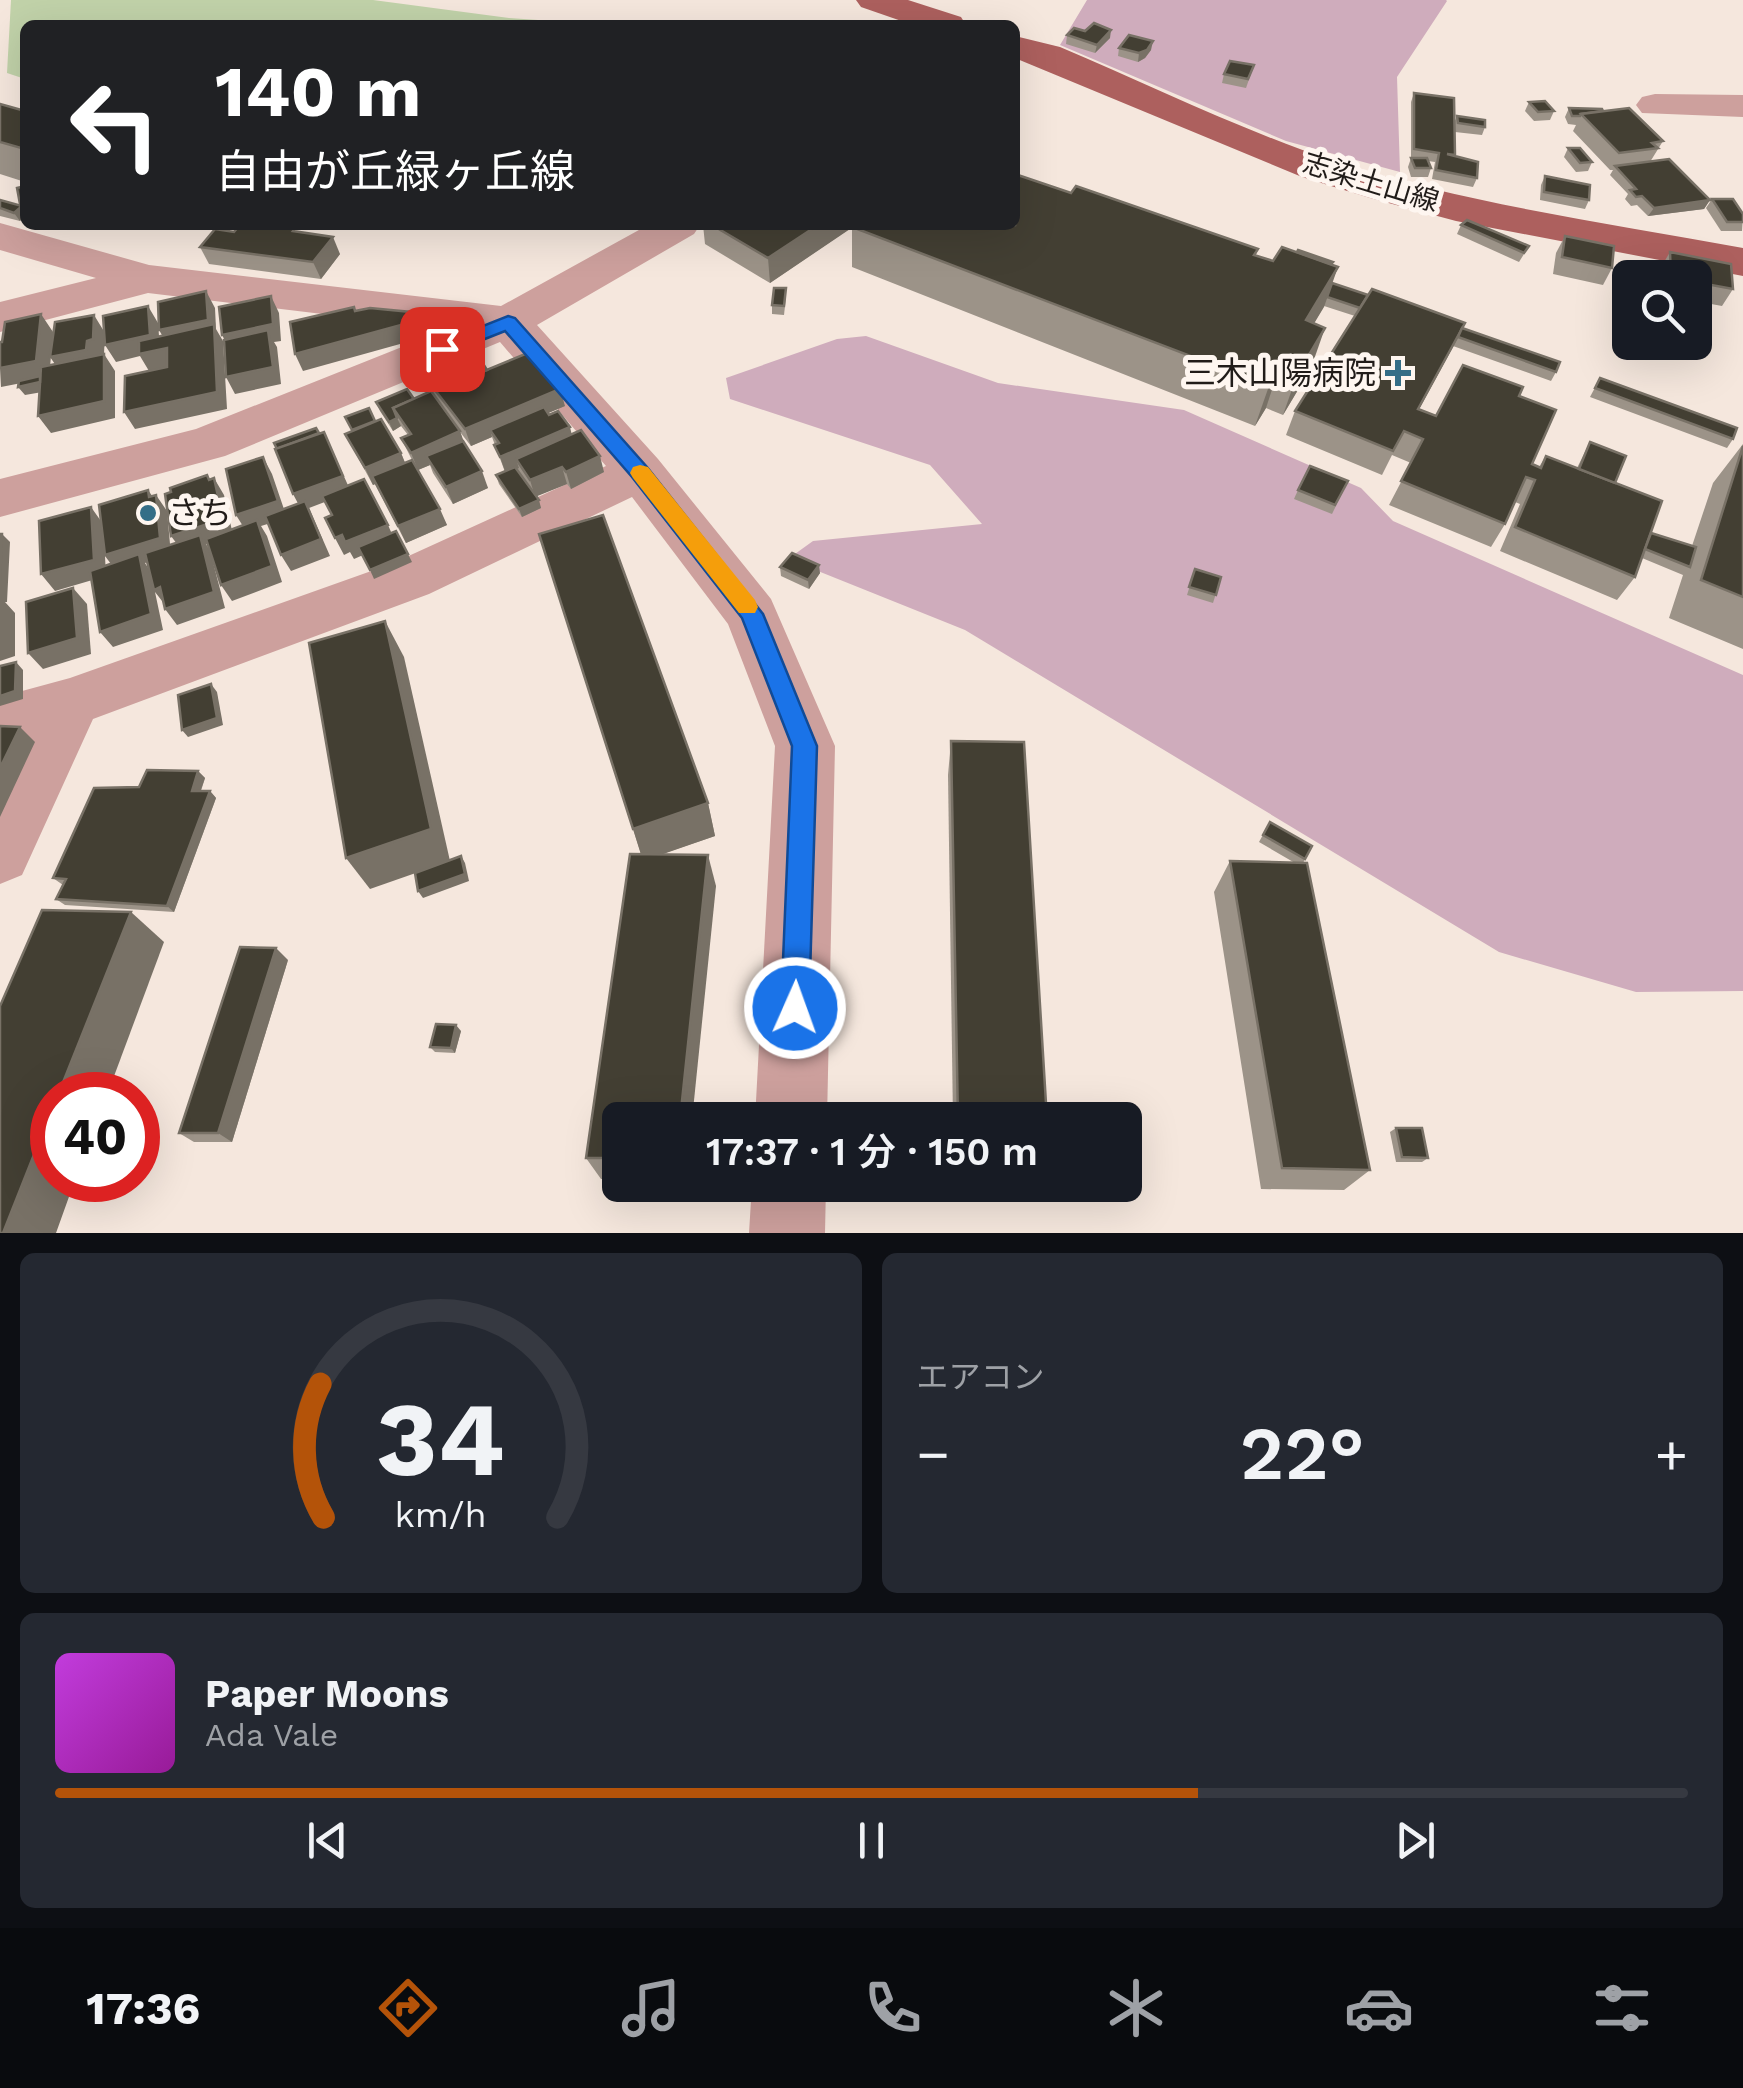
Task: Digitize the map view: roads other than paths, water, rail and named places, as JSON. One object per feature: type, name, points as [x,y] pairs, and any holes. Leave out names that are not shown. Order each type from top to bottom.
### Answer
[{"type":"main road","points":[[873,0],[933,20]]},
{"type":"main road","name":"志染土山線","points":[[1020,48],[1047,55],[1316,168],[1384,189],[1456,208],[1743,262]]},
{"type":"street","points":[[1655,105],[1743,106]]},
{"type":"street","points":[[0,498],[208,444],[508,322],[670,230]]},
{"type":"street","points":[[0,236],[147,280],[508,322],[640,472],[752,614],[805,746],[792,1102]]},
{"type":"street","points":[[0,317],[147,280]]},
{"type":"street","points":[[0,722],[72,702],[410,580],[640,472]]},
{"type":"street","points":[[0,854],[72,702]]},
{"type":"street","points":[[787,1233],[788,1202]]},
{"type":"place","name":"三木山陽病院","points":[[1398,373]]},
{"type":"place","name":"さち","points":[[148,513]]}]
